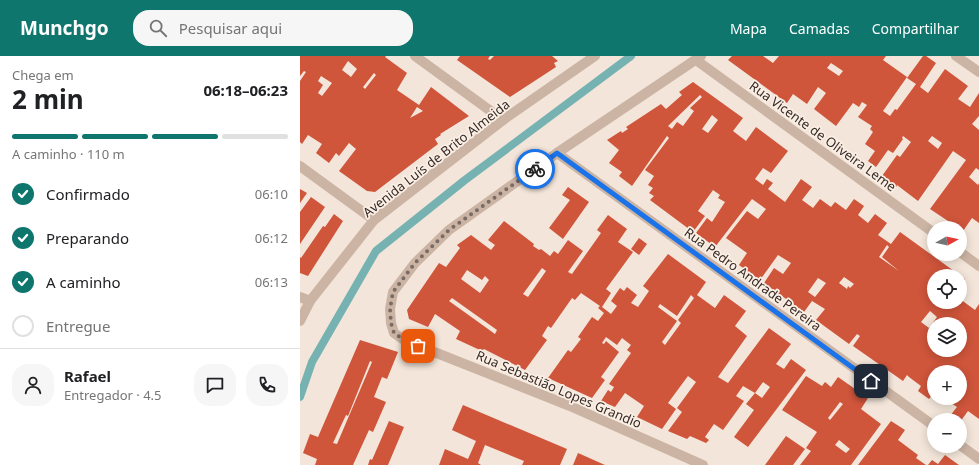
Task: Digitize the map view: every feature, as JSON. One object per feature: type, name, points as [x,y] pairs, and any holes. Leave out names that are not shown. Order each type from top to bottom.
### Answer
[{"type":"street","points":[[415,56],[503,120]]},
{"type":"street","name":"Avenida Luís de Brito Almeida","points":[[300,321],[305,299],[374,220],[503,120],[595,56]]},
{"type":"street","points":[[956,56],[979,72]]},
{"type":"street","points":[[557,153],[698,58]]},
{"type":"street","name":"Rua Vicente de Oliveira Leme","points":[[698,58],[927,228]]},
{"type":"street","name":"Rua Sebastião Lopes Grandio","points":[[557,153],[449,230],[415,263],[393,292],[390,309],[391,323],[394,333],[404,340],[570,406],[703,465]]},
{"type":"street","name":"Rua Pedro Andrade Pereira","points":[[557,153],[927,421]]},
{"type":"street","points":[[300,166],[374,220]]},
{"type":"street","points":[[967,257],[979,266]]},
{"type":"street","points":[[967,450],[979,459]]},
{"type":"building","points":[[300,56],[386,56],[385,57],[407,73],[397,90],[419,105],[431,87],[469,116],[440,134],[441,135],[435,139],[438,144],[375,192],[367,191],[339,171],[356,149],[349,143],[339,156],[336,153],[329,163],[316,153],[322,144],[308,135],[302,144],[300,142],[300,81],[306,72],[304,71],[300,76]],"holes":[[[348,61],[357,69],[351,77],[342,70]],[[374,73],[376,75],[365,89],[363,87]],[[321,76],[332,83],[322,96],[318,93],[323,85],[318,81]],[[417,107],[423,111],[410,118]]]},
{"type":"building","points":[[460,56],[490,56],[488,59],[490,60],[494,56],[552,56],[558,61],[554,63],[556,67],[510,97],[457,60]]},
{"type":"building","points":[[732,56],[763,56],[773,63],[779,56],[886,56],[883,60],[907,77],[883,111],[890,116],[895,109],[897,110],[916,84],[907,78],[923,56],[926,56],[936,63],[920,87],[928,93],[945,69],[968,86],[958,99],[970,107],[979,93],[979,116],[972,124],[979,130],[979,170],[976,168],[969,177],[978,185],[979,183],[979,223],[972,218],[967,225],[967,221],[948,221],[930,209],[966,160],[953,151],[918,201],[882,176],[897,155],[900,157],[911,142],[903,136],[903,139],[893,153],[888,150],[876,167],[868,161],[875,151],[865,144],[873,132],[870,129],[872,126],[858,117],[867,105],[862,102],[859,107],[853,103],[836,126],[814,109],[826,93],[818,87],[807,104],[793,94],[787,103],[728,60]],"holes":[[[831,63],[843,71],[839,76],[827,68]],[[932,136],[942,143],[938,149],[928,141]]]},
{"type":"building","points":[[693,82],[743,118],[733,131],[746,141],[756,127],[788,151],[771,173],[763,168],[755,179],[763,185],[767,179],[773,183],[768,189],[785,202],[801,179],[812,187],[802,200],[813,208],[820,199],[831,207],[835,202],[846,210],[854,199],[864,206],[858,215],[868,223],[875,214],[887,223],[878,235],[891,244],[900,232],[927,252],[927,261],[940,261],[951,269],[927,269],[927,309],[967,309],[967,304],[975,310],[979,304],[979,419],[968,411],[967,413],[952,413],[957,407],[954,405],[967,405],[967,365],[927,365],[927,398],[918,391],[921,386],[907,375],[903,381],[853,346],[860,336],[857,334],[849,344],[816,320],[825,309],[812,301],[804,312],[764,283],[774,268],[783,274],[791,263],[778,255],[760,280],[739,265],[747,253],[726,238],[747,211],[758,219],[766,209],[752,199],[715,247],[696,233],[707,218],[712,222],[725,202],[718,198],[720,195],[713,190],[698,211],[705,216],[693,232],[650,200],[654,196],[649,193],[653,188],[648,185],[654,176],[645,170],[669,138],[667,136],[632,186],[619,176],[622,172],[609,163],[619,150],[607,140],[621,131],[622,133],[628,129],[626,127],[661,104],[666,109],[682,95],[679,92]],"holes":[[[700,95],[702,97],[690,108],[694,111],[683,126],[677,122],[672,129],[668,126]],[[712,115],[718,120],[708,133],[702,129]],[[887,245],[889,247],[882,257],[899,271],[879,257]],[[844,277],[854,284],[850,288],[848,286],[847,289],[839,283]],[[818,278],[826,283],[815,297],[808,292]]]},
{"type":"building","points":[[568,187],[589,202],[563,239],[549,228],[570,200],[562,195]]},
{"type":"building","points":[[300,189],[307,193],[300,203]]},
{"type":"building","points":[[311,197],[325,207],[300,244],[300,212]]},
{"type":"building","points":[[334,214],[343,221],[308,276],[300,273],[300,257],[301,258],[323,226],[325,227]]},
{"type":"building","points":[[608,215],[627,229],[618,242],[633,252],[606,289],[611,293],[602,307],[611,314],[617,306],[611,301],[620,288],[624,291],[627,287],[637,295],[631,303],[638,307],[649,291],[643,286],[668,254],[706,282],[697,295],[715,308],[724,295],[746,311],[735,326],[747,336],[718,377],[728,383],[769,328],[791,344],[776,364],[784,369],[791,359],[806,370],[748,447],[734,437],[754,410],[746,404],[755,393],[743,386],[736,396],[744,401],[723,430],[714,424],[705,437],[709,440],[706,443],[690,436],[687,439],[668,431],[682,412],[677,408],[696,382],[688,376],[668,403],[676,409],[662,429],[637,417],[644,406],[625,393],[615,407],[601,401],[608,390],[611,392],[614,387],[609,384],[631,353],[627,350],[631,345],[622,338],[617,345],[606,337],[602,343],[604,344],[606,341],[619,352],[601,377],[605,380],[592,398],[548,378],[568,350],[571,352],[581,339],[578,337],[592,317],[598,321],[604,313],[598,308],[600,306],[581,293],[575,300],[572,298],[551,328],[548,326],[542,336],[547,340],[525,370],[484,349],[482,351],[456,339],[460,331],[435,314],[428,327],[409,319],[407,310],[439,263],[446,267],[460,248],[457,245],[471,235],[491,250],[495,245],[488,240],[504,221],[534,244],[533,246],[539,250],[541,249],[550,256],[554,251],[558,254],[568,240],[583,251],[568,272],[572,274],[601,233],[597,230]],"holes":[[[542,268],[546,271],[528,297],[523,294]],[[467,270],[482,280],[485,276],[489,280],[480,293],[461,279]],[[691,295],[694,298],[678,320],[681,323],[665,345],[662,342],[677,321],[658,307],[660,304],[677,316]],[[452,298],[497,330],[495,334],[449,301]],[[763,382],[770,387],[762,398],[755,393]]]},
{"type":"building","points":[[639,238],[647,244],[639,255],[631,249]]},
{"type":"building","points":[[360,340],[398,352],[387,379],[382,377],[374,397],[386,402],[373,432],[369,430],[353,465],[315,465],[317,459],[303,453],[310,434],[318,437]],"holes":[[[370,361],[372,362],[337,444],[333,443],[346,415],[348,416]]]},
{"type":"building","points":[[806,376],[822,386],[825,382],[831,387],[838,377],[868,398],[861,409],[881,424],[851,465],[800,465],[811,451],[806,448],[817,432],[782,410]],"holes":[[[840,402],[843,404],[830,420],[828,418]],[[839,440],[850,449],[846,453],[835,445]]]},
{"type":"building","points":[[463,405],[567,449],[560,465],[522,465],[524,461],[485,445],[478,463],[481,465],[439,465],[445,449],[468,459],[476,441],[452,430]]},
{"type":"building","points":[[389,421],[404,427],[388,465],[368,465],[370,459],[372,460]]},
{"type":"building","points":[[891,421],[905,430],[898,440],[918,455],[916,458],[926,465],[858,465]]},
{"type":"building","points":[[786,436],[805,449],[793,465],[765,465]]},
{"type":"building","points":[[578,453],[605,465],[573,465]]},
{"type":"building","points":[[945,455],[959,465],[928,465],[932,460],[938,464]]},
{"type":"waterway","points":[[300,397],[312,362],[376,251],[465,180],[631,56]]},
{"type":"way so far","points":[[418,346],[404,340],[394,333],[391,323],[390,309],[393,292],[415,263],[449,230],[535,169]]},
{"type":"route","points":[[535,169],[557,153],[871,381]]}]
